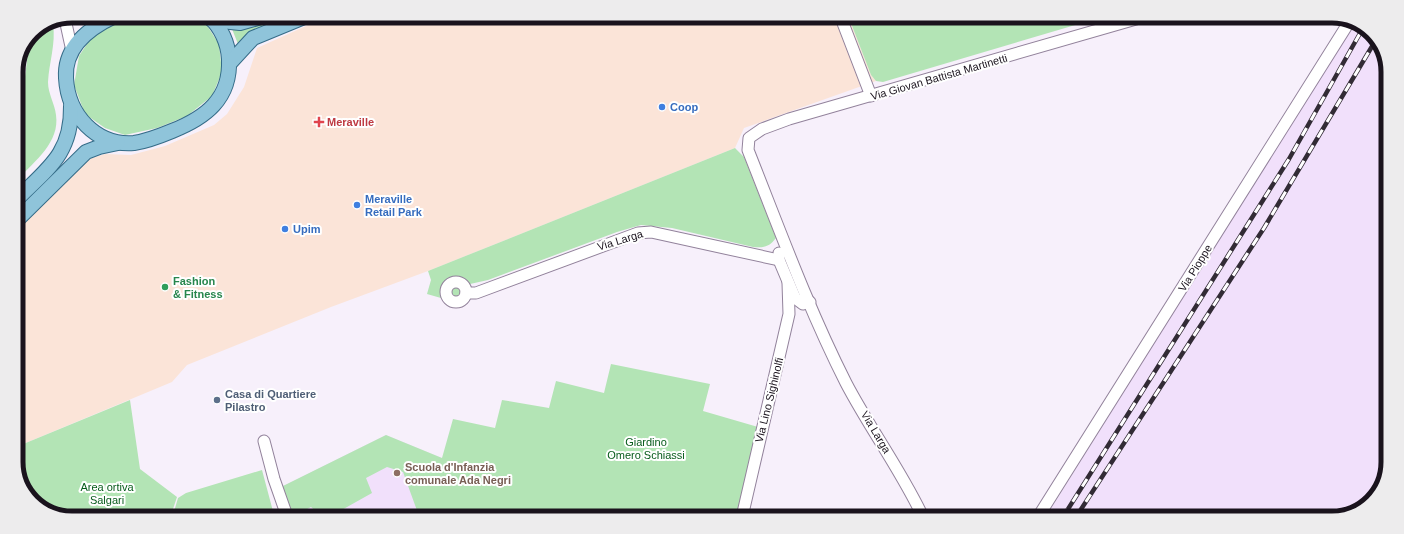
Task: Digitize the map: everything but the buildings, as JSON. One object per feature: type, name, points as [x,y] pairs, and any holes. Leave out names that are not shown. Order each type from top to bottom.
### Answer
[{"type":"main road","points":[[23,193],[52,164],[66,146],[70,133],[71,106],[65,76],[68,60],[72,51],[85,33],[100,23]]},
{"type":"main road","points":[[23,214],[86,152],[99,147],[123,142],[152,139],[192,123],[201,118],[210,110],[219,99],[227,80],[229,64],[226,41],[214,23]]},
{"type":"main road","points":[[229,64],[253,38],[289,23]]},
{"type":"main road","points":[[71,106],[78,118],[94,132],[111,140],[123,142]]},
{"type":"street","points":[[843,23],[871,96]]},
{"type":"street","name":"Via Giovan Battista Martinetti","points":[[747,143],[751,135],[762,129],[789,119],[1119,23]]},
{"type":"street","points":[[66,24],[72,51]]},
{"type":"street","name":"Via Pioppe","points":[[1042,511],[1347,26]]},
{"type":"street","name":"Via Larga","points":[[747,143],[748,150],[786,245],[846,383],[905,480],[920,511]]},
{"type":"street","name":"Via Larga","points":[[466,293],[476,293],[638,233],[651,232],[779,260]]},
{"type":"street","points":[[786,245],[778,254],[788,283],[795,298],[803,304],[810,302]]},
{"type":"street","name":"Via Lino Sighinolfi","points":[[743,511],[789,314],[788,283]]},
{"type":"street","points":[[264,441],[274,479],[285,511]]},
{"type":"shaded area","points":[[313,23],[851,23],[871,75],[876,81],[744,128],[735,148],[428,271],[331,307],[187,365],[172,382],[23,444],[23,223],[86,160],[105,154],[131,155],[165,146],[214,125],[227,114],[244,87],[257,48]]},
{"type":"shaded area","points":[[1351,27],[1362,33],[1374,47],[1381,69],[1381,462],[1380,472],[1373,489],[1362,501],[1354,506],[1342,510],[1332,511],[1050,511]]},
{"type":"shaded area","points":[[28,50],[23,92],[24,62]]},
{"type":"shaded area","name":"Scuola d'Infanzia comunale Ada Negri","points":[[386,435],[442,458],[495,511],[292,511],[287,502],[283,486]]},
{"type":"green space","points":[[118,23],[205,23],[219,44],[222,72],[212,96],[187,116],[157,128],[125,135],[105,128],[85,114],[74,85],[79,56],[91,38],[106,28]]},
{"type":"green space","points":[[263,23],[279,23],[238,44],[232,29],[253,27]]},
{"type":"green space","points":[[851,23],[1082,23],[883,82],[876,81],[871,75]]},
{"type":"green space","points":[[53,27],[54,39],[48,82],[56,115],[56,125],[54,134],[45,150],[23,174],[23,92],[28,50],[37,37]]},
{"type":"green space","points":[[735,148],[744,157],[776,238],[769,245],[763,247],[753,247],[672,228],[641,225],[617,232],[488,280],[470,284],[456,276],[448,279],[443,284],[441,298],[427,294],[431,280],[428,271]]},
{"type":"green space","points":[[454,287],[458,287],[460,288],[460,296],[454,297],[451,294],[451,290]]},
{"type":"green space","name":"Giardino Omero Schiassi","points":[[611,364],[710,384],[703,411],[765,429],[744,511],[417,511],[403,472],[387,467],[366,478],[372,493],[340,511],[315,511],[311,507],[303,511],[292,511],[287,502],[283,486],[386,435],[442,458],[453,419],[495,428],[502,400],[549,408],[556,381],[604,393]]},
{"type":"green space","name":"Area ortiva Salgari","points":[[130,400],[140,469],[177,497],[172,511],[65,511],[50,506],[37,497],[27,481],[23,465],[23,444]]},
{"type":"green space","points":[[262,470],[273,511],[174,511],[178,498],[186,493]]},
{"type":"railway","points":[[1067,511],[1289,159],[1361,32]]},
{"type":"railway","points":[[1080,511],[1264,228],[1373,45]]},
{"type":"place","name":"Coop","points":[[662,107]]},
{"type":"place","name":"Meraville","points":[[319,122]]},
{"type":"place","name":"Meraville Retail Park","points":[[357,205]]},
{"type":"place","name":"Upim","points":[[285,229]]},
{"type":"place","name":"Fashion & Fitness","points":[[165,287]]},
{"type":"place","name":"Casa di Quartiere Pilastro","points":[[217,400]]},
{"type":"place","name":"Scuola d'Infanzia comunale Ada Negri","points":[[397,473]]}]
